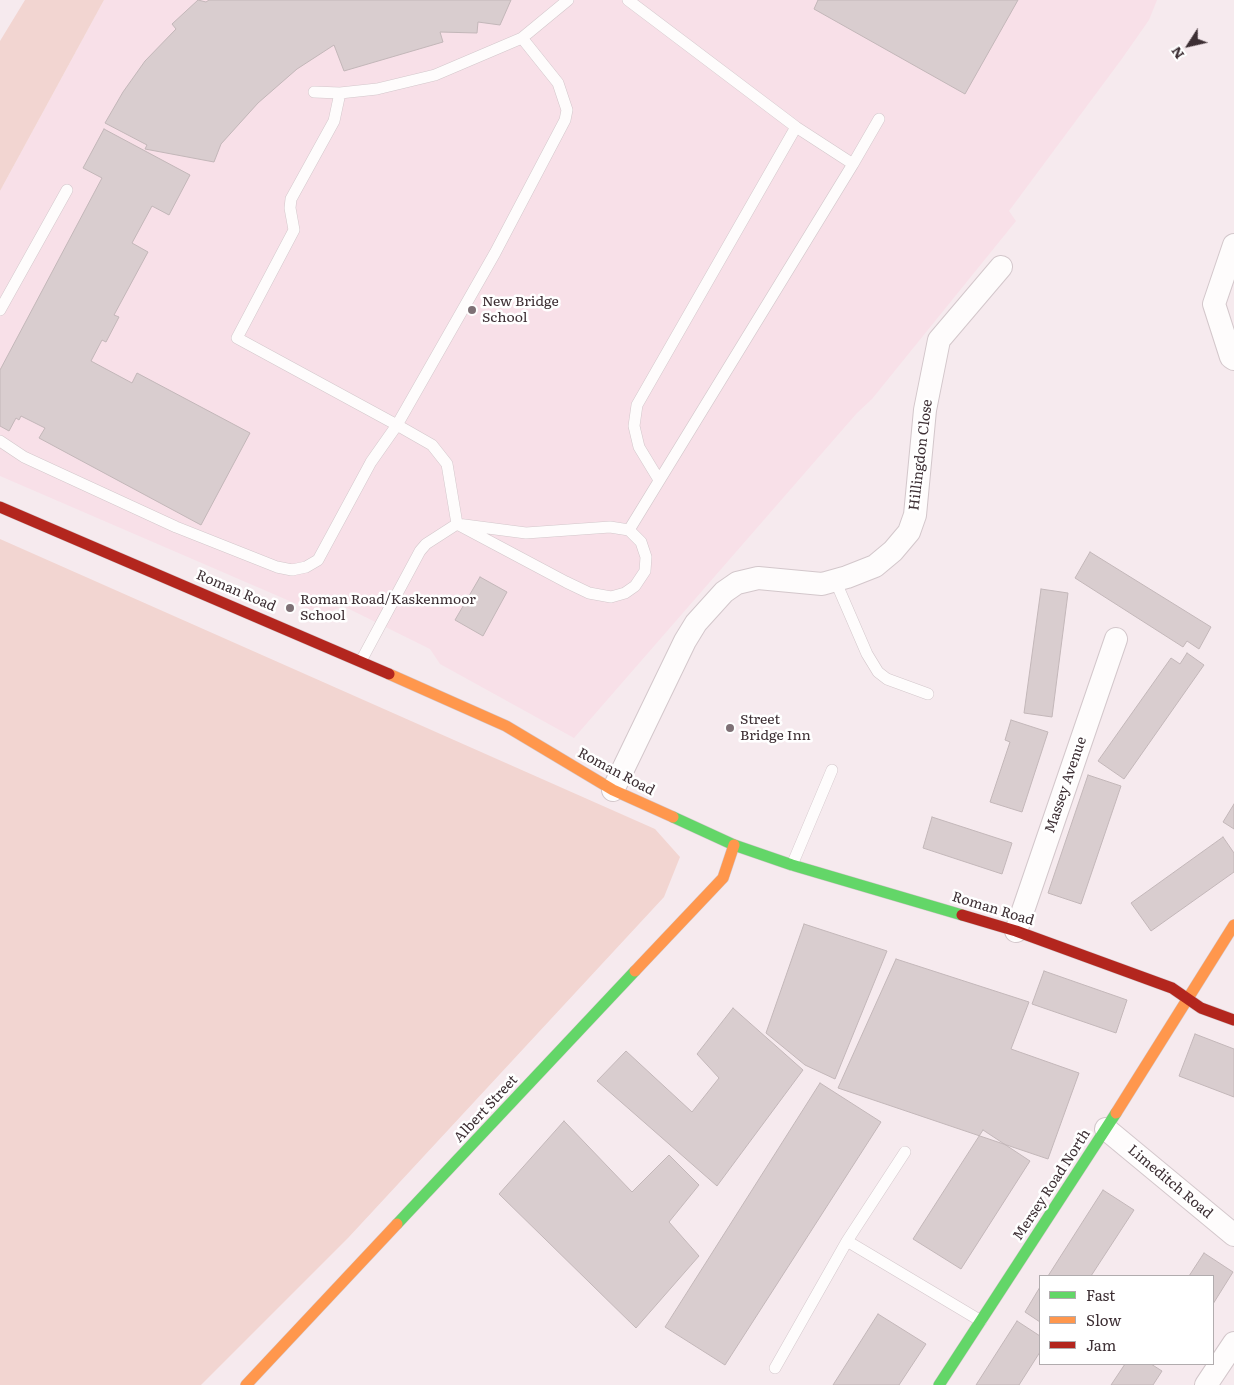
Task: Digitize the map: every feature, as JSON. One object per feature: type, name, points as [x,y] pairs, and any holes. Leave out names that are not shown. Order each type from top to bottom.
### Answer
[{"type":"street","points":[[1234,245],[1214,304],[1231,357],[1234,359]]},
{"type":"street","name":"Hillingdon Close","points":[[613,790],[685,641],[696,622],[724,592],[737,583],[758,578],[805,584],[822,584],[874,566],[893,551],[909,532],[915,515],[925,410],[939,340],[1001,267]]},
{"type":"street","name":"Roman Road","points":[[0,506],[361,661],[506,726],[613,790],[734,845],[792,865],[1016,931],[1172,988],[1187,1000],[1234,1020]]},
{"type":"street","name":"Massey Avenue","points":[[1016,931],[1116,639]]},
{"type":"street","name":"Albert Street","points":[[246,1385],[723,878],[734,845]]},
{"type":"street","name":"Mersey Road North","points":[[939,1385],[1106,1129],[1234,925]]},
{"type":"street","name":"Limeditch Road","points":[[1106,1129],[1234,1235]]},
{"type":"street","points":[[1206,1385],[1234,1343]]},
{"type":"lane","points":[[314,92],[340,93],[377,89],[420,80],[459,66],[522,38],[568,0]]},
{"type":"lane","points":[[628,0],[796,127],[853,164]]},
{"type":"lane","points":[[0,441],[24,457],[176,527],[277,568],[292,570],[306,567],[318,560],[371,462],[397,425],[495,252],[565,120],[567,110],[558,83],[522,38]]},
{"type":"lane","points":[[340,93],[334,121],[291,199],[290,213],[294,230],[237,338],[432,445],[447,464],[457,524]]},
{"type":"lane","points":[[628,530],[880,119]]},
{"type":"lane","points":[[659,480],[640,447],[634,426],[637,405],[796,127]]},
{"type":"lane","points":[[0,310],[67,190]]},
{"type":"lane","points":[[361,661],[420,551],[426,544],[457,524],[526,533],[610,527],[628,530],[641,542],[646,556],[645,570],[635,586],[625,593],[611,597],[590,593],[457,524]]},
{"type":"lane","points":[[834,580],[867,654],[878,672],[887,679],[928,694]]},
{"type":"lane","points":[[792,865],[832,770]]},
{"type":"lane","points":[[775,1368],[847,1241],[905,1152]]},
{"type":"lane","points":[[847,1241],[981,1321]]},
{"type":"shaded area","points":[[25,0],[104,0],[0,191],[0,41]]},
{"type":"shaded area","name":"New Bridge School","points":[[104,0],[1157,0],[1149,20],[1121,60],[1009,211],[1016,221],[872,399],[857,413],[574,738],[440,664],[430,649],[343,606],[322,615],[0,476],[0,191]]},
{"type":"shaded area","points":[[0,539],[655,829],[680,857],[664,897],[348,1238],[201,1385],[0,1385]]},
{"type":"building","points":[[198,0],[206,2],[209,0],[511,0],[500,25],[478,22],[477,33],[440,32],[443,42],[344,71],[334,45],[297,69],[258,103],[221,144],[214,162],[145,149],[147,145],[105,123],[123,92],[145,61],[176,29],[172,24]]},
{"type":"building","points":[[818,0],[1018,0],[965,94],[814,9]]},
{"type":"building","points":[[104,129],[190,175],[169,215],[152,206],[132,243],[148,252],[114,315],[119,317],[106,342],[102,340],[91,361],[132,383],[137,373],[250,433],[201,525],[39,438],[45,428],[21,416],[19,420],[16,418],[9,431],[0,426],[0,370],[102,178],[83,168]]},
{"type":"building","points":[[1090,552],[1211,627],[1199,649],[1187,641],[1183,647],[1075,578]]},
{"type":"building","points":[[480,577],[507,592],[483,636],[455,620]]},
{"type":"building","points":[[1041,589],[1068,593],[1052,717],[1024,713]]},
{"type":"building","points":[[1187,653],[1204,665],[1124,779],[1098,761],[1171,658],[1180,664]]},
{"type":"building","points":[[1011,720],[1048,732],[1022,812],[990,802],[1010,742],[1005,740]]},
{"type":"building","points":[[1088,775],[1121,786],[1081,904],[1048,893]]},
{"type":"building","points":[[1234,804],[1234,829],[1223,822]]},
{"type":"building","points":[[932,817],[1012,843],[1002,874],[923,848]]},
{"type":"building","points":[[1223,837],[1234,853],[1234,872],[1151,931],[1131,903]]},
{"type":"building","points":[[804,924],[887,951],[835,1079],[805,1065],[766,1033]]},
{"type":"building","points":[[896,959],[1029,1002],[1011,1049],[1079,1073],[1048,1159],[838,1088]]},
{"type":"building","points":[[1044,971],[1127,1000],[1116,1033],[1032,1004]]},
{"type":"building","points":[[733,1008],[803,1070],[717,1186],[597,1081],[626,1051],[692,1112],[719,1078],[697,1054]]},
{"type":"building","points":[[1195,1034],[1234,1049],[1234,1097],[1179,1076]]},
{"type":"building","points":[[820,1083],[881,1122],[725,1365],[665,1327]]},
{"type":"building","points":[[564,1121],[632,1192],[669,1155],[699,1185],[669,1222],[699,1256],[636,1328],[499,1194]]},
{"type":"building","points":[[983,1130],[1030,1161],[961,1269],[913,1239]]},
{"type":"building","points":[[1103,1190],[1134,1210],[1092,1275],[1049,1275]]},
{"type":"building","points":[[1204,1253],[1233,1272],[1214,1302],[1214,1275],[1190,1275]]},
{"type":"building","points":[[1039,1289],[1039,1321],[1025,1312]]},
{"type":"building","points":[[878,1314],[926,1344],[899,1385],[833,1385]]},
{"type":"building","points":[[1017,1321],[1039,1335],[1039,1354],[1019,1385],[976,1385]]},
{"type":"building","points":[[1124,1365],[1153,1365],[1162,1371],[1153,1385],[1111,1385]]},
{"type":"traffic: fast","points":[[673,817],[734,845],[792,865],[962,915]]},
{"type":"traffic: fast","points":[[397,1224],[635,971]]},
{"type":"traffic: fast","points":[[939,1385],[1116,1113]]},
{"type":"traffic: slow","points":[[389,674],[506,726],[613,790],[673,817]]},
{"type":"traffic: slow","points":[[635,971],[723,878],[734,845]]},
{"type":"traffic: slow","points":[[1116,1113],[1234,925]]},
{"type":"traffic: slow","points":[[246,1385],[397,1224]]},
{"type":"traffic: jam","points":[[0,507],[389,674]]},
{"type":"traffic: jam","points":[[962,915],[1016,931],[1172,988],[1201,1008],[1234,1020]]},
{"type":"place","name":"New Bridge School","points":[[472,310]]},
{"type":"place","name":"Roman Road/Kaskenmoor School","points":[[290,608]]},
{"type":"place","name":"Street Bridge Inn","points":[[730,728]]}]
